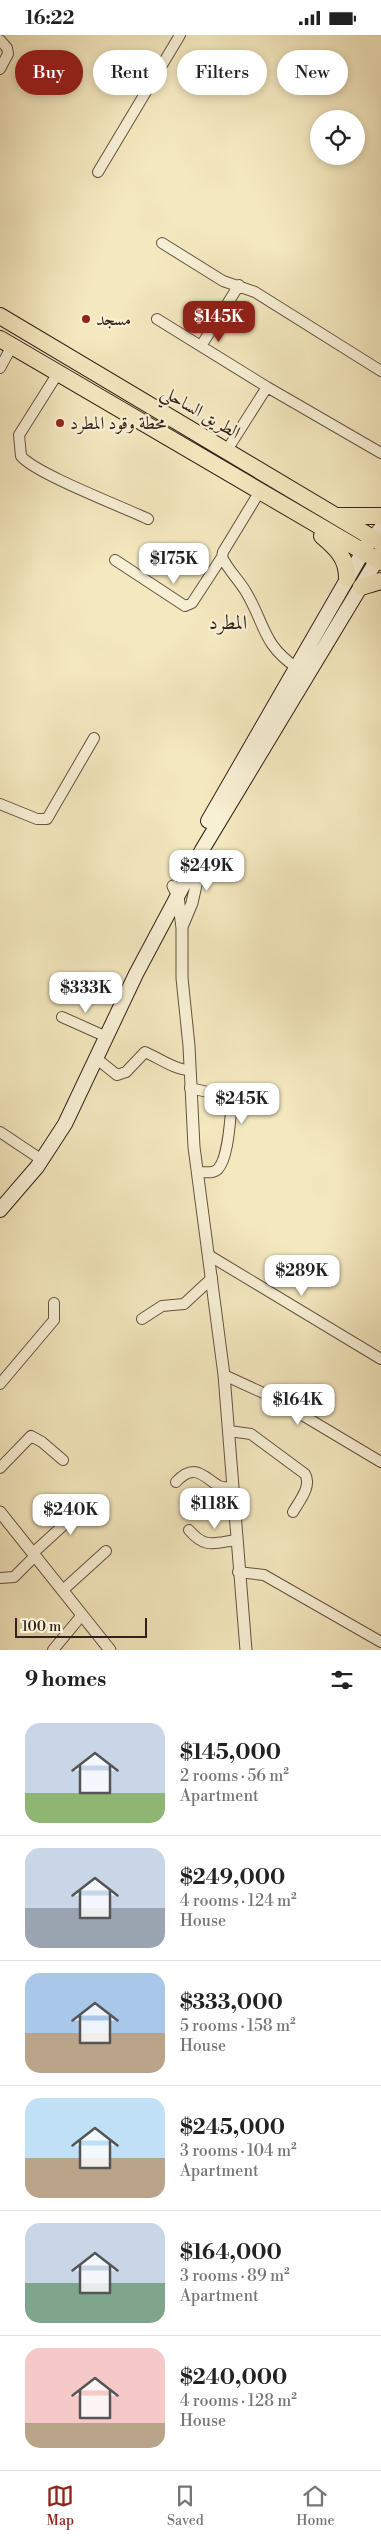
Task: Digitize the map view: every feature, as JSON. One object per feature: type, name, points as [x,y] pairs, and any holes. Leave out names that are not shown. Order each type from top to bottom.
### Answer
[{"type":"highway","name":"الطريق الساحلي","points":[[0,316],[337,516],[374,540],[380,558]]},
{"type":"highway","name":"الطريق الساحلي","points":[[6,343],[310,521],[374,540]]},
{"type":"highway","points":[[337,516],[381,516]]},
{"type":"highway","points":[[310,521],[315,529],[337,549],[354,583],[381,581]]},
{"type":"main road","points":[[0,1210],[59,1121],[140,948],[202,850],[354,583],[374,540]]},
{"type":"main road","points":[[0,1199],[14,1189],[37,1167],[65,1124],[175,891],[297,668],[354,583],[380,558]]},
{"type":"street","points":[[98,172],[180,35]]},
{"type":"street","points":[[0,40],[7,48],[8,54],[0,69]]},
{"type":"street","points":[[162,243],[223,281],[255,292],[381,371]]},
{"type":"street","points":[[201,346],[239,285]]},
{"type":"street","points":[[157,319],[267,387],[381,453]]},
{"type":"street","points":[[0,368],[6,343]]},
{"type":"street","points":[[58,373],[19,435],[21,456],[29,463],[148,519]]},
{"type":"street","points":[[227,450],[267,387]]},
{"type":"street","points":[[115,560],[185,606],[192,603],[222,557],[223,552],[260,491]]},
{"type":"street","points":[[222,557],[247,593],[271,645],[280,656],[297,668]]},
{"type":"street","points":[[0,804],[37,819],[47,819],[94,737]]},
{"type":"street","points":[[182,928],[192,903],[202,862],[202,850]]},
{"type":"street","points":[[175,891],[182,928],[182,978],[194,1147],[210,1256],[230,1431],[238,1572],[246,1650]]},
{"type":"street","points":[[62,1017],[100,1034]]},
{"type":"street","points":[[97,1059],[117,1075],[126,1072],[144,1052],[165,1060],[180,1070],[190,1070]]},
{"type":"street","points":[[190,1087],[230,1097],[232,1101],[225,1154],[218,1169],[210,1173],[199,1172]]},
{"type":"street","points":[[0,1132],[36,1157]]},
{"type":"street","points":[[210,1256],[381,1359]]},
{"type":"street","points":[[142,1319],[162,1306],[184,1304],[212,1278]]},
{"type":"street","points":[[0,1383],[53,1323],[55,1317],[54,1303]]},
{"type":"street","points":[[224,1375],[272,1397],[381,1462]]},
{"type":"street","points":[[230,1431],[251,1434],[306,1473],[308,1481],[306,1489],[294,1512]]},
{"type":"street","points":[[0,1468],[31,1436],[42,1442],[63,1460]]},
{"type":"street","points":[[176,1482],[185,1472],[192,1471],[222,1487],[232,1486]]},
{"type":"street","points":[[0,1578],[14,1577],[34,1554],[68,1521],[63,1506]]},
{"type":"street","points":[[0,1512],[110,1650]]},
{"type":"street","points":[[189,1530],[200,1542],[206,1544],[236,1540]]},
{"type":"street","points":[[62,1590],[106,1551]]},
{"type":"street","points":[[238,1572],[264,1575],[381,1642]]},
{"type":"street","points":[[53,1650],[82,1615]]},
{"type":"place","name":"مسجد","points":[[86,319]]},
{"type":"place","name":"محطة وقود المطرد","points":[[60,423]]},
{"type":"district","name":"المطرد","points":[[228,622]]}]
